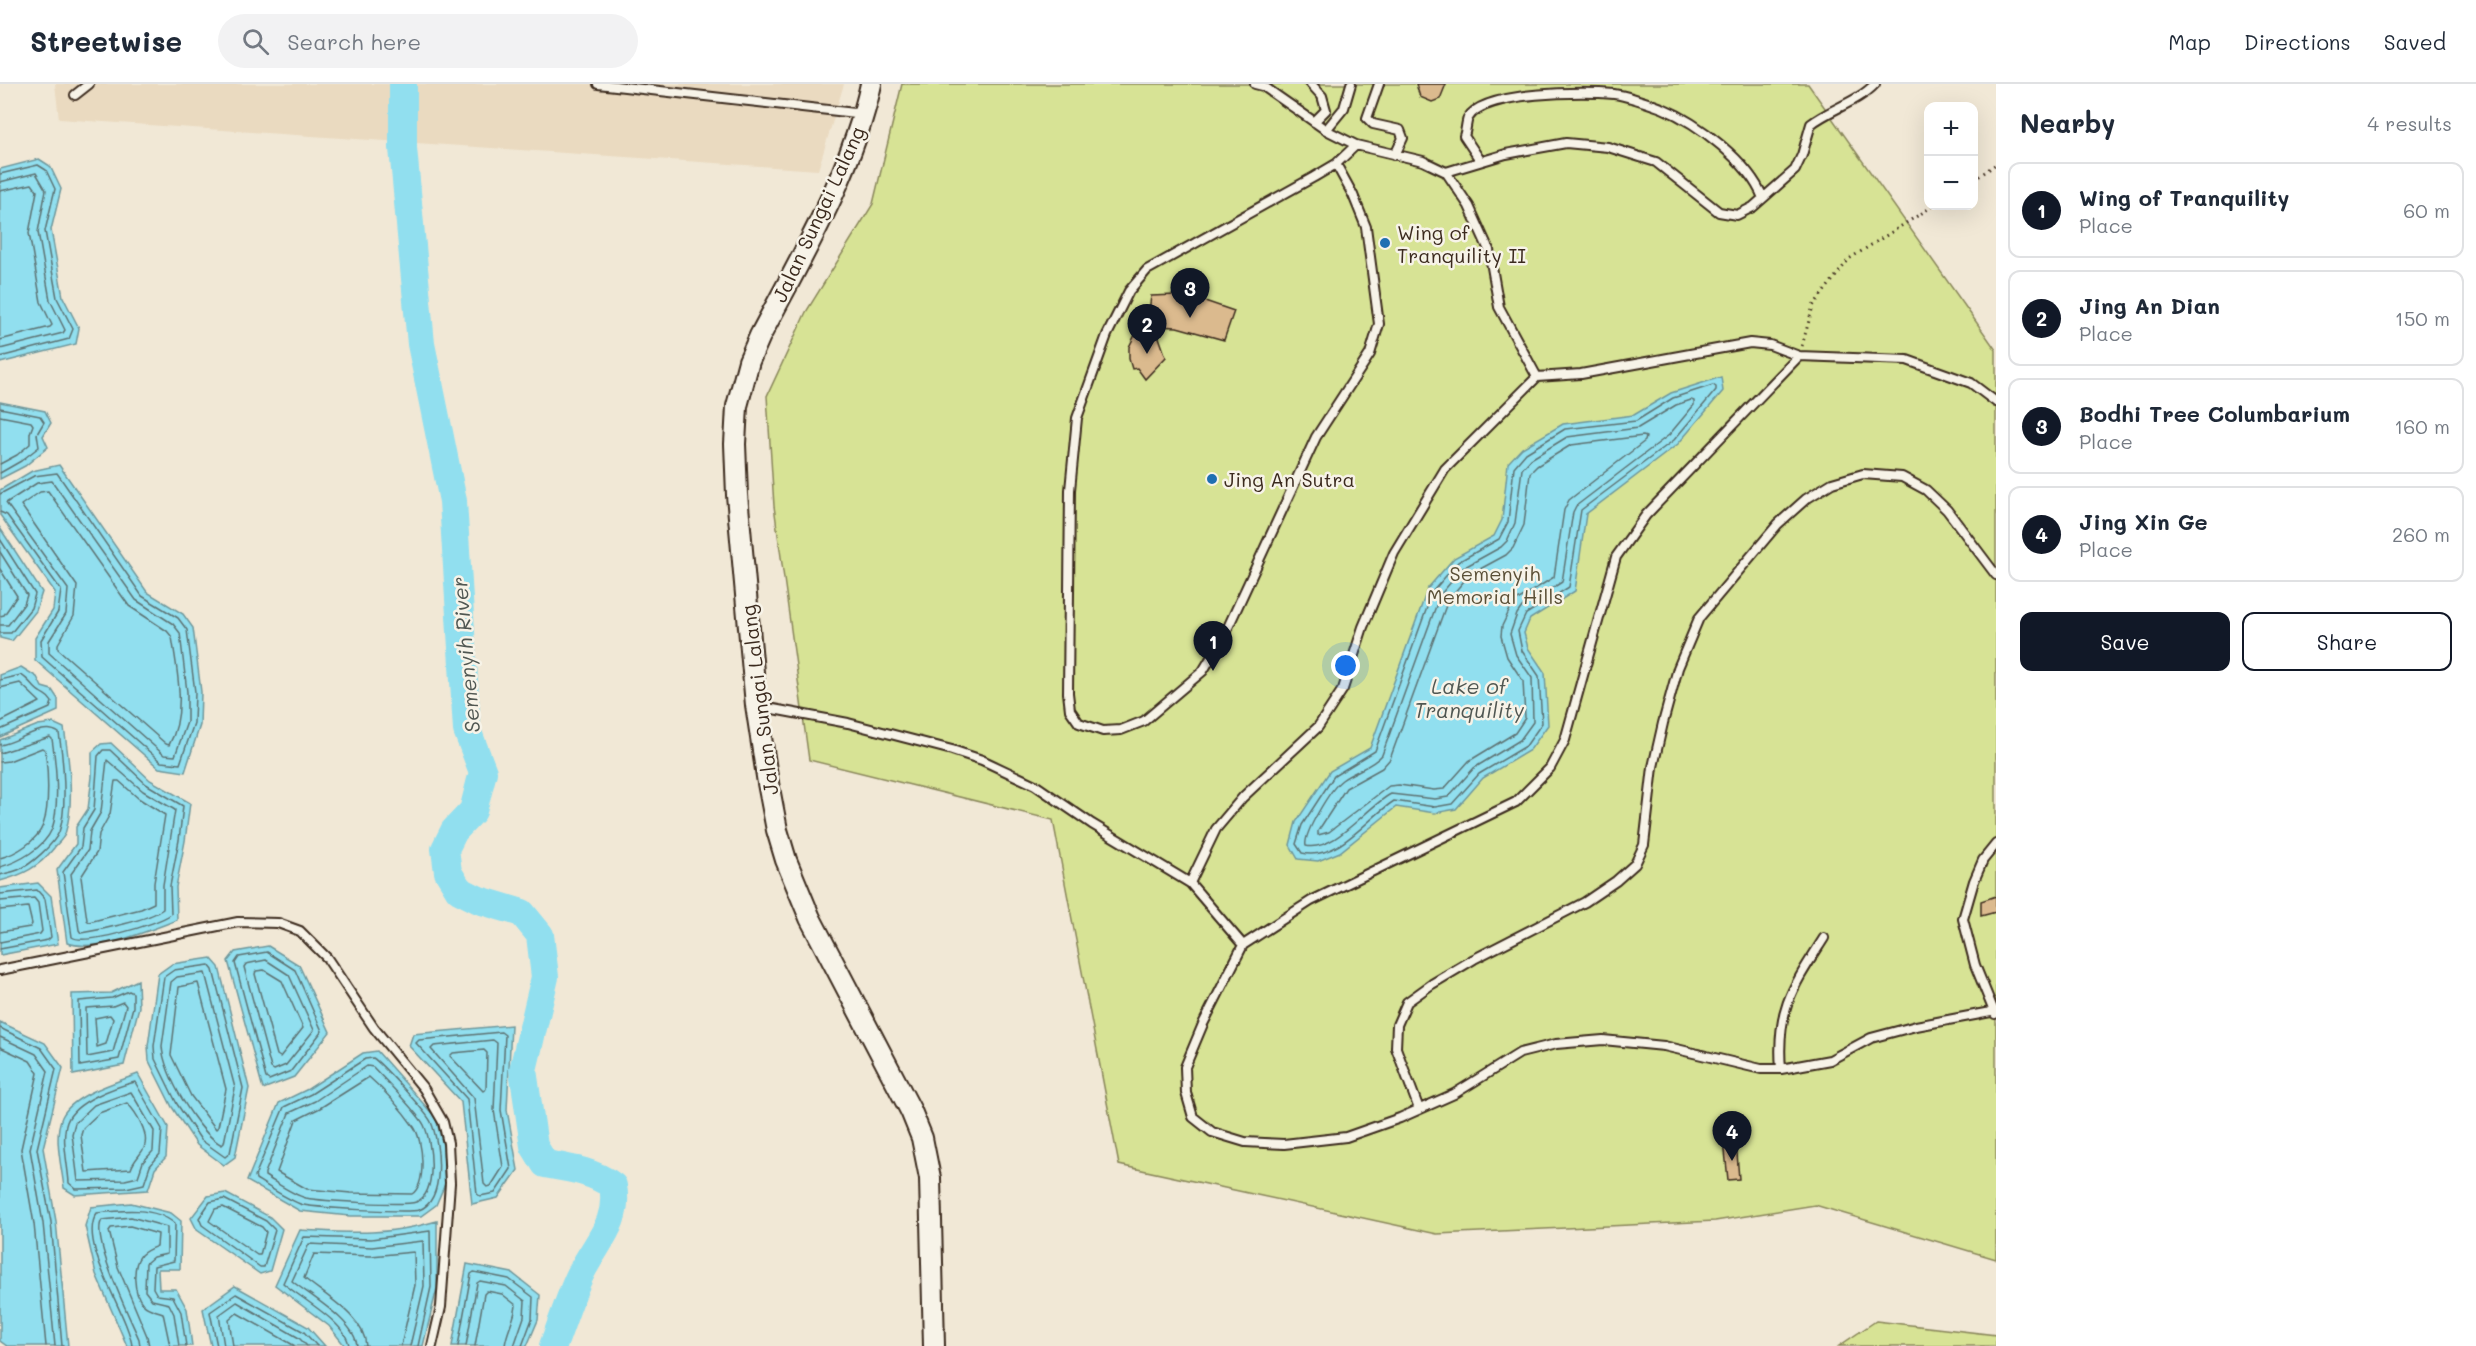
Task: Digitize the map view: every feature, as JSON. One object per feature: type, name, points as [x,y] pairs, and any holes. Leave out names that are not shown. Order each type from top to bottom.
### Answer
[{"type":"street","name":"Jalan Sungai Lalang","points":[[872,84],[865,114],[840,179],[749,361],[737,406],[735,444],[737,495],[756,705],[777,830],[786,860],[810,918],[911,1111],[927,1158],[932,1198],[934,1346]]},
{"type":"lane","points":[[75,95],[89,84]]},
{"type":"lane","points":[[598,84],[865,114]]},
{"type":"lane","points":[[1255,84],[1263,86],[1326,130],[1356,145],[1423,161],[1446,172],[1469,206],[1489,250],[1499,307],[1537,377]]},
{"type":"lane","points":[[1311,84],[1322,96],[1326,110],[1314,122]]},
{"type":"lane","points":[[1326,130],[1344,108],[1351,84]]},
{"type":"lane","points":[[1379,84],[1367,118],[1373,124],[1400,130],[1403,138],[1395,155]]},
{"type":"lane","points":[[1446,172],[1480,160],[1566,142],[1608,147],[1656,162],[1719,212],[1737,215],[1753,207],[1795,170],[1811,124],[1875,84]]},
{"type":"lane","points":[[1480,160],[1464,136],[1469,117],[1481,107],[1508,98],[1541,94],[1573,92],[1616,94],[1664,109],[1697,128],[1742,164],[1759,188],[1763,198]]},
{"type":"lane","points":[[1336,164],[1353,195],[1366,226],[1380,324],[1370,354],[1316,437],[1224,636],[1203,670],[1144,721],[1121,730],[1103,731],[1079,723],[1070,710],[1068,693],[1070,490],[1077,418],[1107,335],[1129,291],[1147,270],[1336,164],[1356,145]]},
{"type":"lane","points":[[1191,883],[1216,829],[1243,797],[1318,727],[1343,689],[1363,627],[1394,553],[1445,469],[1537,377],[1581,375],[1750,343],[1770,345],[1799,356],[1907,360],[1971,382],[1996,402]]},
{"type":"lane","points":[[1799,356],[1646,515],[1616,557],[1565,740],[1550,768],[1516,802],[1311,901],[1243,945],[1203,1024],[1185,1067],[1186,1093],[1193,1117],[1212,1132],[1245,1142],[1284,1144],[1346,1137],[1454,1094],[1520,1053],[1556,1044],[1603,1040],[1664,1046],[1761,1069],[1781,1069],[1830,1060],[1871,1038],[1905,1029],[1995,1012],[1975,965],[1963,919],[1983,860],[1996,844]]},
{"type":"lane","points":[[1419,1109],[1396,1048],[1397,1025],[1407,1002],[1474,959],[1585,902],[1616,881],[1635,864],[1644,845],[1653,767],[1662,723],[1678,668],[1699,618],[1779,524],[1806,499],[1832,483],[1863,474],[1902,477],[1926,490],[1947,510],[1996,575]]},
{"type":"lane","points":[[756,705],[848,723],[952,750],[982,760],[1035,785],[1092,824],[1191,883],[1243,945]]},
{"type":"lane","points":[[0,970],[238,922],[278,922],[300,931],[327,958],[374,1028],[424,1089],[442,1122],[448,1143],[450,1183],[441,1307],[432,1346]]},
{"type":"lane","points":[[1781,1069],[1779,1042],[1785,1007],[1794,985],[1824,938]]},
{"type":"path","points":[[1978,177],[1996,164]]},
{"type":"path","points":[[1799,356],[1813,306],[1849,259],[1927,210]]},
{"type":"shaded area","points":[[55,84],[844,84],[818,170],[59,119]]},
{"type":"green space","name":"Semenyih Memorial Hills","points":[[902,84],[1808,84],[1996,350],[1996,1259],[1815,1205],[1715,1221],[1437,1234],[1119,1165],[1053,820],[809,760],[774,506],[767,396],[806,312],[873,204]]},
{"type":"green space","points":[[1876,1321],[1996,1335],[1996,1346],[1839,1346]]},
{"type":"water","points":[[39,159],[50,166],[61,189],[51,230],[63,297],[79,328],[76,344],[0,363],[0,169]]},
{"type":"water","name":"Lake of Tranquility","points":[[1721,377],[1723,391],[1678,444],[1586,514],[1575,591],[1530,619],[1524,633],[1528,648],[1545,673],[1548,725],[1530,750],[1483,778],[1456,809],[1435,813],[1396,807],[1340,852],[1318,861],[1298,859],[1290,845],[1296,822],[1330,771],[1370,748],[1428,588],[1454,558],[1494,536],[1502,520],[1508,463],[1522,448],[1563,424],[1634,415],[1671,393]]},
{"type":"water","points":[[0,402],[45,411],[51,423],[43,436],[48,447],[25,466],[0,479]]},
{"type":"water","points":[[59,465],[147,592],[183,614],[193,628],[201,692],[200,725],[185,772],[159,768],[35,660],[35,638],[53,610],[55,592],[0,515],[0,490],[32,471]]},
{"type":"water","points":[[0,528],[42,592],[36,611],[12,641],[0,638]]},
{"type":"water","points":[[21,667],[37,677],[42,687],[52,690],[58,699],[58,711],[0,737],[0,675]]},
{"type":"water","points":[[53,723],[64,728],[68,753],[70,809],[65,834],[48,855],[36,865],[23,873],[0,881],[0,740],[38,725]]},
{"type":"water","points":[[111,743],[150,780],[190,803],[176,887],[177,920],[107,943],[79,945],[67,943],[57,870],[76,844],[76,827],[88,809],[92,752],[101,744]]},
{"type":"water","points":[[38,883],[51,896],[58,944],[0,955],[0,888]]},
{"type":"water","points":[[268,946],[299,965],[330,1032],[294,1077],[263,1089],[228,961],[235,952]]},
{"type":"water","points":[[211,958],[219,967],[249,1088],[235,1157],[224,1165],[197,1145],[172,1107],[149,1061],[148,1046],[158,974],[172,964]]},
{"type":"water","points":[[138,980],[139,1007],[124,1065],[73,1075],[72,994],[111,993]]},
{"type":"water","points":[[0,1022],[45,1043],[63,1068],[43,1148],[56,1221],[68,1346],[7,1346],[0,1341]]},
{"type":"water","points":[[511,1025],[507,1110],[518,1170],[498,1198],[472,1204],[461,1102],[409,1046],[413,1034]]},
{"type":"water","points":[[377,1051],[436,1118],[443,1146],[445,1184],[436,1205],[421,1216],[350,1216],[300,1211],[247,1181],[279,1103],[308,1089],[363,1053]]},
{"type":"water","points":[[138,1074],[168,1127],[166,1157],[155,1169],[148,1190],[75,1195],[64,1188],[58,1143],[62,1117],[67,1109],[85,1096]]},
{"type":"water","points":[[225,1193],[270,1217],[282,1229],[270,1271],[260,1274],[197,1230],[191,1218],[208,1196]]},
{"type":"water","points":[[131,1203],[171,1213],[181,1221],[180,1269],[158,1269],[159,1289],[176,1289],[187,1309],[192,1346],[127,1346],[96,1274],[85,1226],[91,1207]]},
{"type":"water","points":[[437,1221],[437,1288],[423,1346],[345,1346],[329,1326],[275,1285],[300,1230],[385,1231]]},
{"type":"water","points":[[467,1264],[512,1273],[540,1295],[538,1320],[527,1346],[452,1346]]},
{"type":"water","points":[[235,1286],[308,1327],[325,1346],[211,1346],[203,1309]]},
{"type":"building","points":[[1416,84],[1446,84],[1440,99],[1432,102],[1420,97]]},
{"type":"building","points":[[1177,295],[1202,300],[1234,311],[1224,340],[1177,327],[1155,326],[1166,357],[1145,379],[1137,368],[1132,369],[1129,347],[1138,329],[1146,335],[1151,296]]},
{"type":"building","points":[[1996,896],[1996,912],[1981,916],[1981,901]]},
{"type":"building","points":[[1736,1140],[1739,1179],[1728,1180],[1724,1141]]},
{"type":"waterway","name":"Semenyih River","points":[[403,84],[403,148],[421,344],[453,501],[467,730],[483,772],[473,811],[454,831],[445,849],[448,872],[459,890],[479,900],[522,913],[540,935],[545,977],[523,1070],[534,1146],[545,1164],[589,1174],[613,1186],[614,1199],[610,1222],[580,1275],[553,1346]]},
{"type":"place","name":"Wing of Tranquility II","points":[[1385,243]]},
{"type":"place","name":"Bodhi Tree Columbarium","points":[[1190,318]]},
{"type":"place","name":"Jing An Dian","points":[[1147,354]]},
{"type":"place","name":"Jing An Sutra","points":[[1212,479]]},
{"type":"place","name":"Wing of Tranquility","points":[[1213,671]]},
{"type":"place","name":"Jing Xin Ge","points":[[1732,1161]]}]
